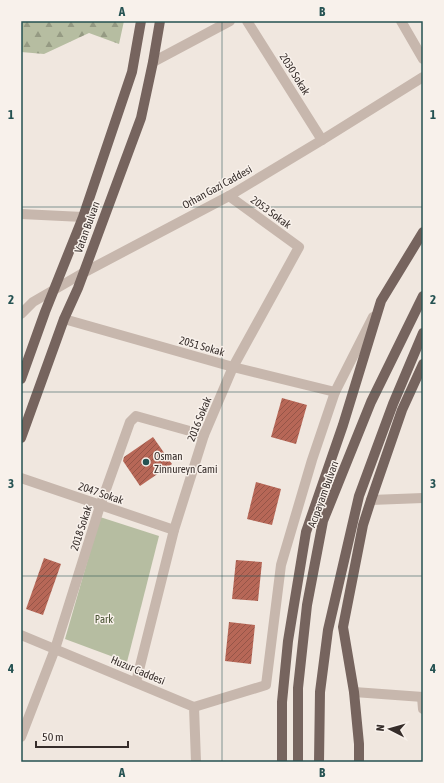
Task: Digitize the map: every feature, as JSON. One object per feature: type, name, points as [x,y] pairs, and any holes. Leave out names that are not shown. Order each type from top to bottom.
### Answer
[{"type":"main road","name":"Vatan Bulvarı","points":[[21,379],[83,217],[132,72],[141,21]]},
{"type":"main road","name":"Vatan Bulvarı","points":[[21,438],[64,319],[83,273],[141,118],[160,21]]},
{"type":"main road","points":[[282,762],[282,702],[288,641],[306,532],[343,425],[381,301],[423,232]]},
{"type":"main road","name":"Acıpayam Bulvarı","points":[[298,762],[298,688],[307,605],[323,521],[370,402],[423,296]]},
{"type":"main road","points":[[319,762],[320,692],[328,630],[359,496],[393,404],[423,333]]},
{"type":"main road","points":[[359,762],[359,744],[354,692],[343,627],[363,525],[402,410],[423,364]]},
{"type":"street","points":[[153,62],[230,21]]},
{"type":"street","name":"2030 Sokak","points":[[247,21],[322,140]]},
{"type":"street","points":[[401,21],[423,59]]},
{"type":"street","name":"Orhan Gazi Caddesi","points":[[21,314],[33,302],[83,273],[229,196],[423,77]]},
{"type":"street","name":"2053 Sokak","points":[[229,196],[299,247]]},
{"type":"street","points":[[21,214],[83,217]]},
{"type":"street","name":"2016 Sokak","points":[[136,682],[174,530],[204,435],[233,367],[299,247]]},
{"type":"street","points":[[196,762],[194,707],[266,685],[281,565],[312,460],[335,392],[381,301]]},
{"type":"street","name":"2051 Sokak","points":[[64,319],[233,367],[335,392]]},
{"type":"street","name":"2018 Sokak","points":[[21,737],[55,649],[100,506],[130,422],[136,416],[204,435]]},
{"type":"street","name":"2047 Sokak","points":[[21,478],[174,530]]},
{"type":"street","points":[[371,500],[423,498]]},
{"type":"street","name":"Huzur Caddesi","points":[[21,635],[194,707]]},
{"type":"street","points":[[354,692],[422,697],[423,709]]},
{"type":"green space","points":[[124,21],[119,44],[89,33],[44,54],[21,52],[21,22]]},
{"type":"green space","name":"Park","points":[[100,517],[159,536],[127,662],[65,639]]},
{"type":"building","points":[[282,398],[307,405],[296,444],[271,437]]},
{"type":"building","name":"Osman Zinnureyn Cami","points":[[153,437],[172,464],[140,486],[123,461],[124,457]]},
{"type":"building","points":[[256,482],[281,489],[272,525],[247,519]]},
{"type":"building","points":[[44,558],[61,564],[43,615],[26,609]]},
{"type":"building","points":[[236,560],[262,562],[258,601],[232,599]]},
{"type":"building","points":[[229,622],[255,625],[251,664],[225,661]]},
{"type":"place","name":"Osman Zinnureyn Cami","points":[[146,462]]}]
